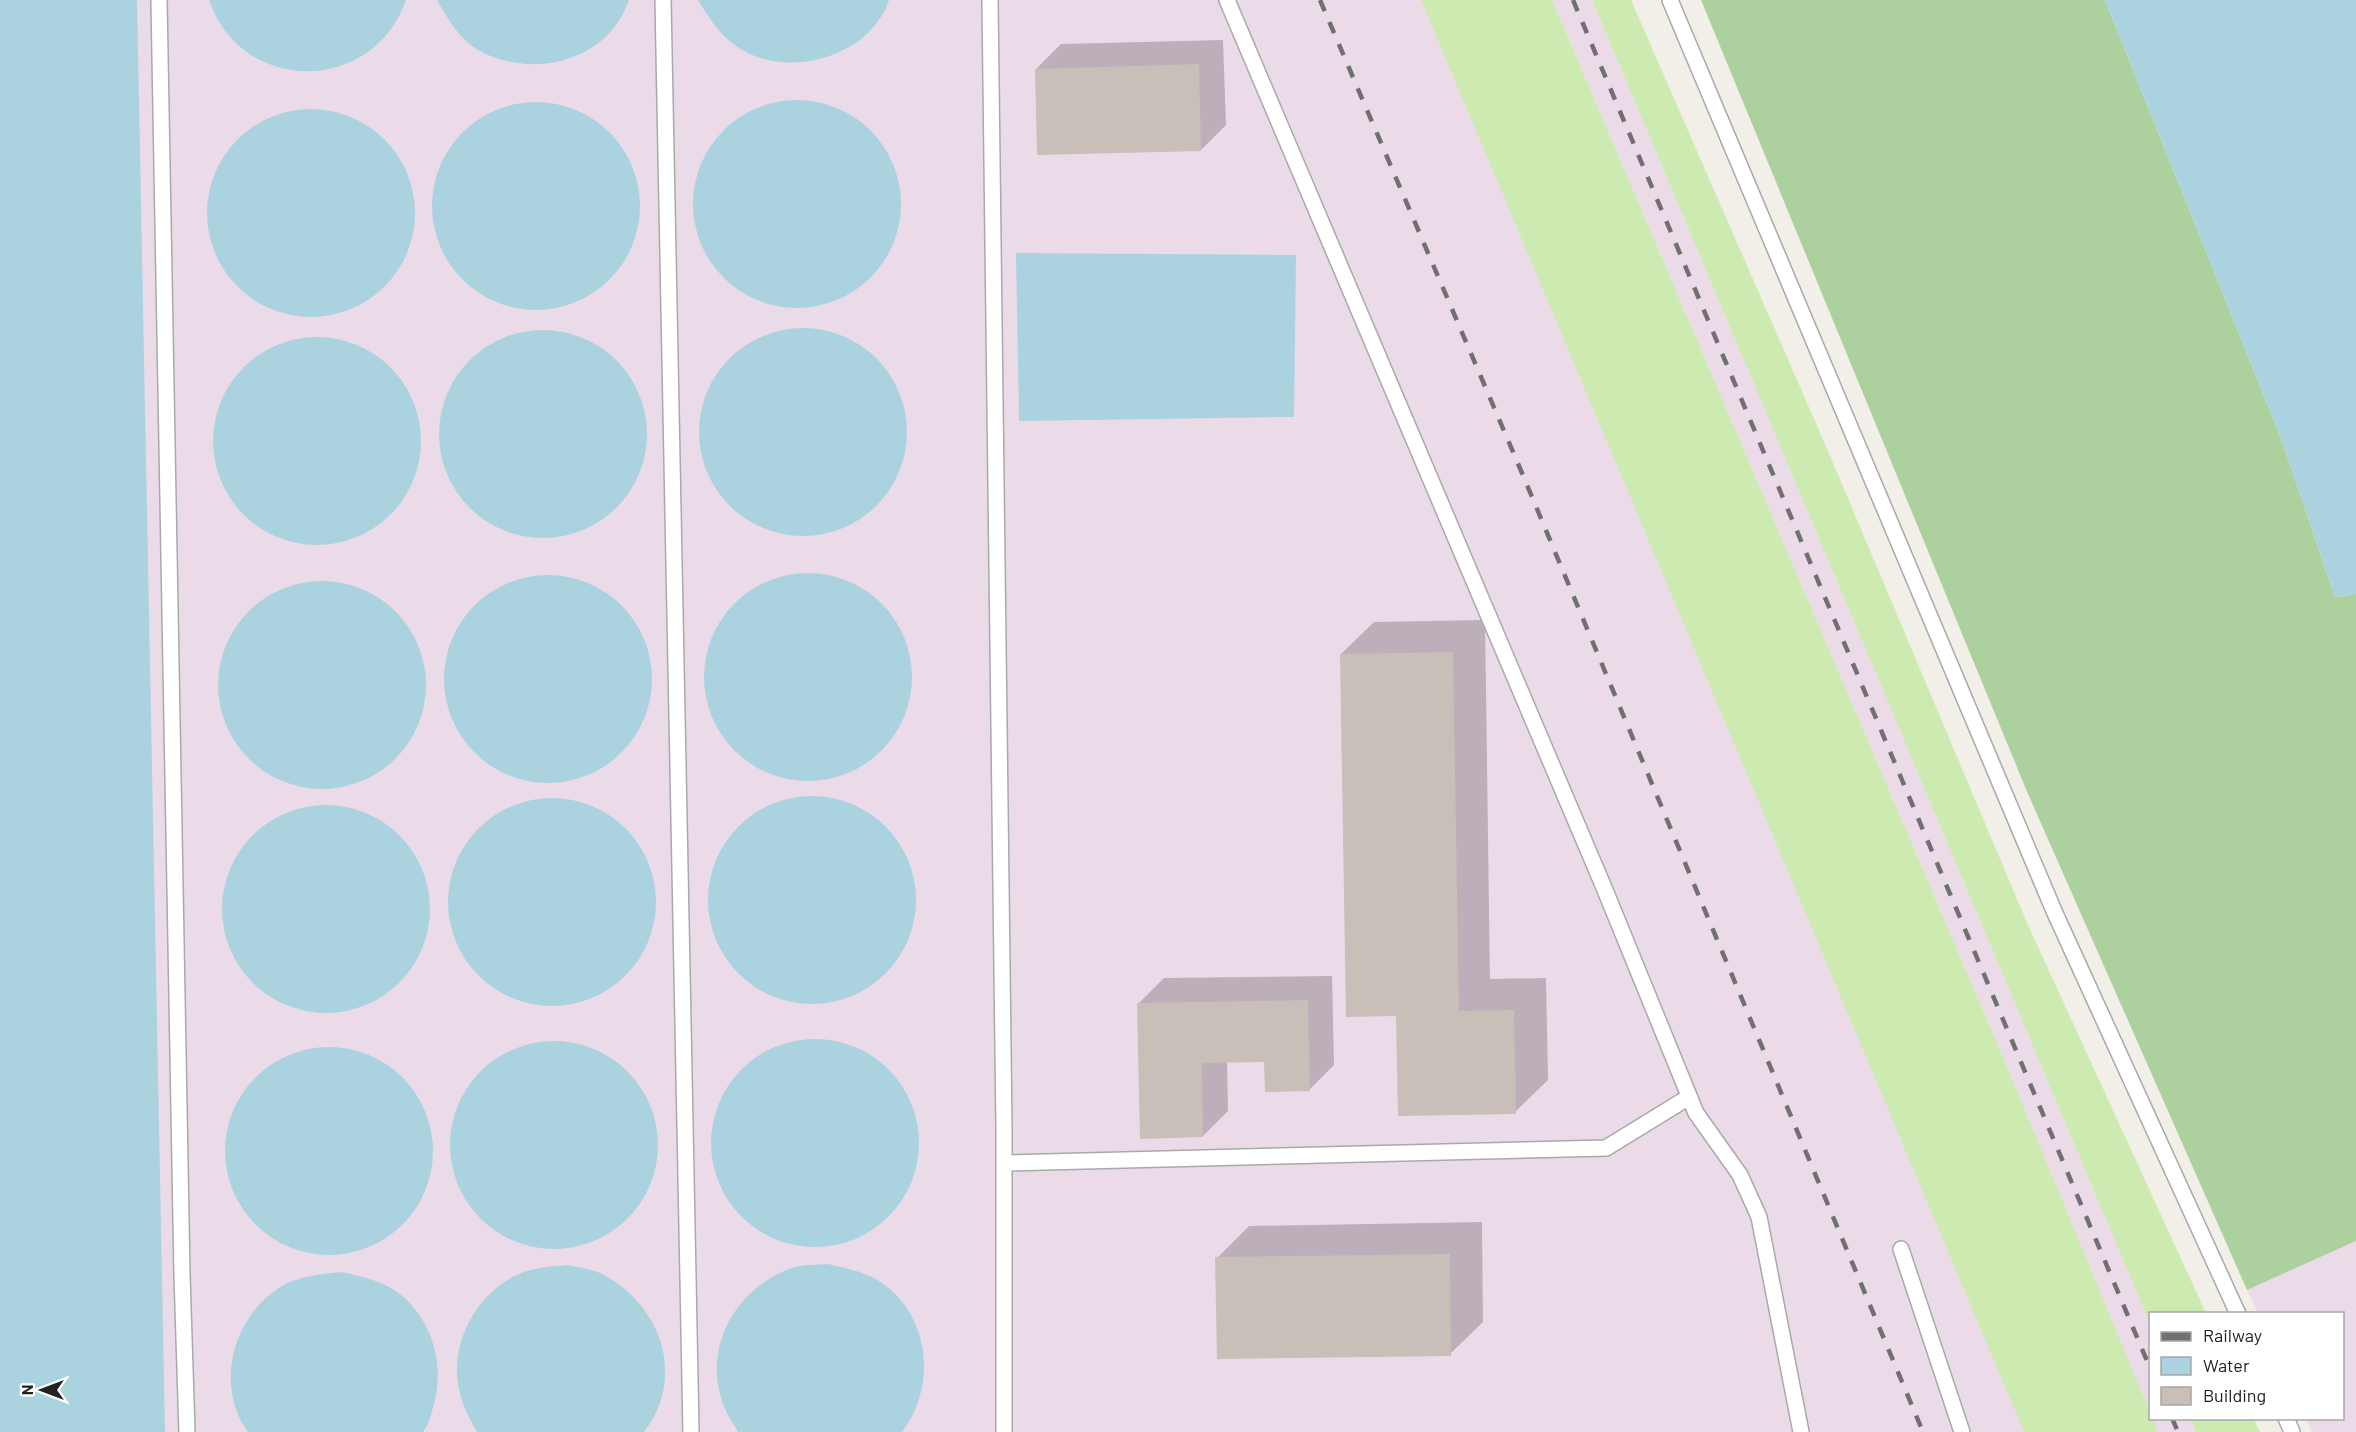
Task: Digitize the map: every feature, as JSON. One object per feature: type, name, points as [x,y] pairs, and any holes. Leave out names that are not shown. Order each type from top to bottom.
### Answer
[{"type":"lane","points":[[159,0],[182,1275],[187,1432]]},
{"type":"lane","points":[[663,0],[691,1432]]},
{"type":"lane","points":[[990,0],[1004,1163],[1004,1432]]},
{"type":"lane","points":[[1227,0],[1605,890],[1689,1097],[1696,1113],[1740,1175],[1759,1217],[1801,1432]]},
{"type":"lane","points":[[1670,0],[2054,911],[2237,1312]]},
{"type":"lane","points":[[1004,1163],[1606,1148],[1689,1097]]},
{"type":"lane","points":[[1901,1249],[1962,1432]]},
{"type":"shaded area","points":[[0,0],[1481,0],[2082,1432],[0,1432]]},
{"type":"shaded area","points":[[1552,0],[1592,0],[2149,1322],[2149,1413],[2008,1069]]},
{"type":"shaded area","points":[[2356,1241],[2356,1432],[2312,1432],[2306,1420],[2344,1420],[2344,1312],[2258,1312],[2247,1290]]},
{"type":"shaded area","points":[[2152,1420],[2190,1420],[2196,1432],[2158,1432]]},
{"type":"green space","points":[[1421,0],[1552,0],[2008,1069],[2149,1410],[2149,1420],[2153,1420],[2158,1432],[2024,1432]]},
{"type":"green space","points":[[1592,0],[1631,0],[1828,451],[2028,925],[2206,1312],[2149,1312],[2149,1322]]},
{"type":"green space","points":[[1701,0],[2105,0],[2282,441],[2335,597],[2356,594],[2356,1241],[2247,1290],[2028,794]]},
{"type":"green space","points":[[2190,1420],[2254,1420],[2260,1432],[2196,1432]]},
{"type":"water","points":[[0,0],[137,0],[165,1432],[0,1432]]},
{"type":"water","points":[[209,0],[406,0],[389,31],[366,53],[338,67],[307,71],[277,67],[249,53],[225,31]]},
{"type":"water","points":[[437,0],[629,0],[619,21],[604,38],[586,51],[566,60],[544,64],[521,64],[499,59],[471,45],[450,21]]},
{"type":"water","points":[[698,0],[889,0],[879,20],[864,37],[845,49],[824,58],[801,62],[778,62],[756,56],[736,46],[719,31]]},
{"type":"water","points":[[2105,0],[2356,0],[2356,594],[2335,597],[2282,441]]},
{"type":"water","points":[[797,100],[817,102],[846,112],[877,138],[893,164],[899,184],[901,204],[899,224],[889,253],[863,284],[837,300],[817,306],[797,308],[777,306],[748,296],[717,270],[701,244],[695,224],[693,204],[695,184],[705,155],[731,124],[757,108],[777,102]]},
{"type":"water","points":[[536,102],[556,104],[585,114],[616,140],[632,166],[638,186],[640,206],[638,226],[628,255],[602,286],[576,302],[556,308],[536,310],[516,308],[487,298],[456,272],[440,246],[434,226],[432,206],[434,186],[444,157],[470,126],[496,110],[516,104]]},
{"type":"water","points":[[311,109],[331,111],[360,121],[391,147],[407,173],[413,193],[415,213],[413,233],[403,262],[377,293],[351,309],[331,315],[311,317],[291,315],[262,305],[231,279],[215,253],[209,233],[207,213],[209,193],[219,164],[245,133],[271,117],[291,111]]},
{"type":"water","points":[[1016,253],[1296,255],[1294,417],[1019,421]]},
{"type":"water","points":[[803,328],[823,330],[852,340],[883,366],[899,392],[905,412],[907,432],[905,452],[895,481],[869,512],[843,528],[823,534],[803,536],[783,534],[754,524],[723,498],[707,472],[701,452],[699,432],[701,412],[711,383],[737,352],[763,336],[783,330]]},
{"type":"water","points":[[543,330],[563,332],[592,342],[623,368],[639,394],[645,414],[647,434],[645,454],[635,483],[609,514],[583,530],[563,536],[543,538],[523,536],[494,526],[463,500],[447,474],[441,454],[439,434],[441,414],[451,385],[477,354],[503,338],[523,332]]},
{"type":"water","points":[[317,337],[337,339],[366,349],[397,375],[413,401],[419,421],[421,441],[419,461],[409,490],[383,521],[357,537],[337,543],[317,545],[297,543],[268,533],[237,507],[221,481],[215,461],[213,441],[215,421],[225,392],[251,361],[277,345],[297,339]]},
{"type":"water","points":[[808,573],[828,575],[857,585],[888,611],[904,637],[910,657],[912,677],[910,697],[900,726],[874,757],[848,773],[828,779],[808,781],[788,779],[759,769],[728,743],[712,717],[706,697],[704,677],[706,657],[716,628],[742,597],[768,581],[788,575]]},
{"type":"water","points":[[548,575],[568,577],[597,587],[628,613],[644,639],[650,659],[652,679],[650,699],[640,728],[614,759],[588,775],[568,781],[548,783],[528,781],[499,771],[468,745],[452,719],[446,699],[444,679],[446,659],[456,630],[482,599],[508,583],[528,577]]},
{"type":"water","points":[[322,581],[342,583],[371,593],[402,619],[418,645],[424,665],[426,685],[424,705],[414,734],[388,765],[362,781],[342,787],[322,789],[302,787],[273,777],[242,751],[226,725],[220,705],[218,685],[220,665],[230,636],[256,605],[282,589],[302,583]]},
{"type":"water","points":[[812,796],[832,798],[861,808],[892,834],[908,860],[914,880],[916,900],[914,920],[904,949],[878,980],[852,996],[832,1002],[812,1004],[792,1002],[763,992],[732,966],[716,940],[710,920],[708,900],[710,880],[720,851],[746,820],[772,804],[792,798]]},
{"type":"water","points":[[552,798],[572,800],[601,810],[632,836],[648,862],[654,882],[656,902],[654,922],[644,951],[618,982],[592,998],[572,1004],[552,1006],[532,1004],[503,994],[472,968],[456,942],[450,922],[448,902],[450,882],[460,853],[486,822],[512,806],[532,800]]},
{"type":"water","points":[[326,805],[346,807],[375,817],[406,843],[422,869],[428,889],[430,909],[428,929],[418,958],[392,989],[366,1005],[346,1011],[326,1013],[306,1011],[277,1001],[246,975],[230,949],[224,929],[222,909],[224,889],[234,860],[260,829],[286,813],[306,807]]},
{"type":"water","points":[[815,1039],[835,1041],[864,1051],[895,1077],[911,1103],[917,1123],[919,1143],[917,1163],[907,1192],[881,1223],[855,1239],[835,1245],[815,1247],[795,1245],[766,1235],[735,1209],[719,1183],[713,1163],[711,1143],[713,1123],[723,1094],[749,1063],[775,1047],[795,1041]]},
{"type":"water","points":[[554,1041],[574,1043],[603,1053],[634,1079],[650,1105],[656,1125],[658,1145],[656,1165],[646,1194],[620,1225],[594,1241],[574,1247],[554,1249],[534,1247],[505,1237],[474,1211],[458,1185],[452,1165],[450,1145],[452,1125],[462,1096],[488,1065],[514,1049],[534,1043]]},
{"type":"water","points":[[329,1047],[349,1049],[378,1059],[409,1085],[425,1111],[431,1131],[433,1151],[431,1171],[421,1200],[395,1231],[369,1247],[349,1253],[329,1255],[309,1253],[280,1243],[249,1217],[233,1191],[227,1171],[225,1151],[227,1131],[237,1102],[263,1071],[289,1055],[309,1049]]},
{"type":"water","points":[[828,1264],[862,1273],[884,1284],[905,1305],[915,1322],[924,1359],[920,1397],[912,1415],[902,1432],[738,1432],[724,1407],[718,1382],[717,1361],[721,1340],[729,1321],[740,1304],[772,1277],[796,1267]]},
{"type":"water","points":[[568,1265],[600,1273],[624,1288],[641,1305],[653,1324],[662,1345],[665,1367],[664,1389],[657,1411],[644,1432],[477,1432],[463,1403],[457,1379],[458,1354],[469,1321],[490,1293],[504,1282],[535,1269]]},
{"type":"water","points":[[342,1272],[392,1288],[406,1299],[425,1324],[435,1351],[438,1381],[436,1396],[426,1427],[423,1432],[248,1432],[237,1412],[232,1395],[231,1378],[236,1344],[243,1328],[263,1301],[284,1285],[308,1276]]},
{"type":"building","points":[[1199,64],[1201,151],[1037,155],[1035,69]]},
{"type":"building","points":[[1453,652],[1459,1011],[1514,1010],[1516,1114],[1398,1116],[1396,1016],[1346,1017],[1340,654]]},
{"type":"building","points":[[1308,1000],[1310,1091],[1265,1092],[1264,1062],[1202,1063],[1203,1137],[1140,1139],[1137,1003]]},
{"type":"building","points":[[1450,1254],[1451,1356],[1217,1359],[1215,1257]]},
{"type":"railway","points":[[1320,0],[1522,473],[1923,1432]]},
{"type":"railway","points":[[1573,0],[2149,1366]]},
{"type":"railway","points":[[2173,1420],[2178,1432]]}]
